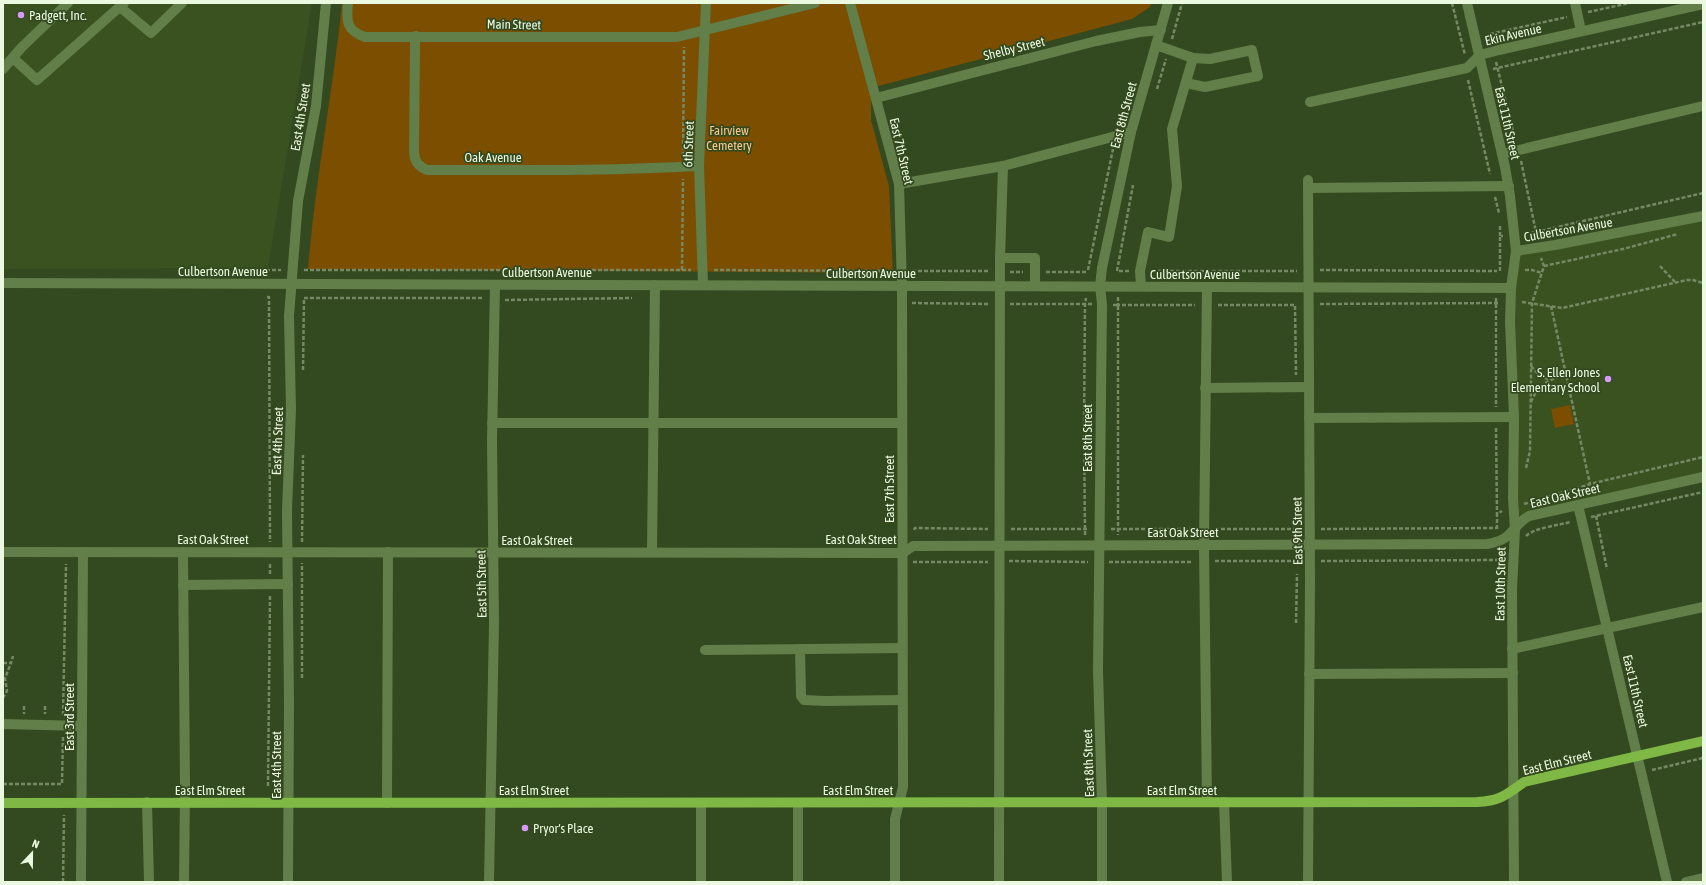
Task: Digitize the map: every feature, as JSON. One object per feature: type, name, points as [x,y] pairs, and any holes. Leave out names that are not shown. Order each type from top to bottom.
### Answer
[{"type":"main road","name":"East Elm Street","points":[[3,803],[1477,802],[1493,801],[1514,790],[1524,782],[1703,741]]},
{"type":"street","points":[[68,3],[7,61],[37,80],[122,5],[151,33],[182,3]]},
{"type":"street","name":"East 4th Street","points":[[288,882],[289,803],[287,510],[291,410],[289,316],[298,201],[316,106],[326,3]]},
{"type":"street","name":"Main Street","points":[[348,3],[349,27],[355,34],[366,37],[416,36],[610,38],[684,36],[815,3]]},
{"type":"street","name":"6th Street","points":[[703,285],[699,166],[706,31],[706,3]]},
{"type":"street","name":"East 7th Street","points":[[850,3],[899,184],[902,271],[903,786],[895,819],[895,882]]},
{"type":"street","name":"East 8th Street","points":[[1102,882],[1102,803],[1098,671],[1102,304],[1100,286],[1107,243],[1130,132],[1168,3]]},
{"type":"street","name":"East 11th Street","points":[[1467,3],[1509,186],[1516,251]]},
{"type":"street","points":[[1575,3],[1581,31]]},
{"type":"street","name":"Ekin Avenue","points":[[1467,68],[1480,55],[1703,4]]},
{"type":"street","name":"Shelby Street","points":[[876,98],[1096,41],[1140,32],[1161,30]]},
{"type":"street","name":"Oak Avenue","points":[[416,36],[414,152],[417,165],[422,168],[427,170],[654,169],[699,166]]},
{"type":"street","points":[[1156,45],[1193,58],[1210,59],[1252,50],[1258,76],[1205,86],[1186,83]]},
{"type":"street","points":[[1141,286],[1140,271],[1148,232],[1169,237],[1177,186],[1172,128],[1193,58]]},
{"type":"street","points":[[1310,102],[1467,68]]},
{"type":"street","points":[[1502,154],[1703,106]]},
{"type":"street","points":[[899,184],[1003,166],[1130,132]]},
{"type":"street","points":[[999,882],[1000,258],[1003,166]]},
{"type":"street","name":"East 9th Street","points":[[1308,882],[1310,529],[1308,184],[1492,186]]},
{"type":"street","points":[[1492,186],[1509,186]]},
{"type":"street","name":"Culbertson Avenue","points":[[3,283],[1511,288],[1516,251],[1555,245],[1703,216]]},
{"type":"street","points":[[1000,258],[1035,258],[1034,286]]},
{"type":"street","name":"East 5th Street","points":[[489,882],[494,623],[492,423],[495,285]]},
{"type":"street","points":[[652,552],[655,285]]},
{"type":"street","points":[[1207,287],[1204,529],[1207,802]]},
{"type":"street","name":"East 10th Street","points":[[1511,288],[1510,341],[1514,417],[1513,498],[1515,530],[1512,589],[1514,882]]},
{"type":"street","points":[[1205,388],[1309,387]]},
{"type":"street","points":[[1309,418],[1514,417]]},
{"type":"street","points":[[492,423],[902,423]]},
{"type":"street","name":"East Oak Street","points":[[3,552],[183,552],[288,547],[302,552],[903,553],[913,546],[1487,544],[1499,542],[1508,537],[1528,517],[1703,477]]},
{"type":"street","name":"East 11th Street","points":[[1578,505],[1638,756],[1666,882]]},
{"type":"street","name":"East 3rd Street","points":[[81,882],[83,552]]},
{"type":"street","points":[[183,552],[185,803],[184,882]]},
{"type":"street","points":[[387,803],[388,552]]},
{"type":"street","points":[[183,584],[288,584]]},
{"type":"street","points":[[1512,649],[1703,607]]},
{"type":"street","points":[[705,650],[902,648]]},
{"type":"street","points":[[800,649],[801,696],[804,700],[902,700]]},
{"type":"street","points":[[1309,674],[1513,673]]},
{"type":"street","points":[[3,724],[82,726]]},
{"type":"street","points":[[147,802],[149,882]]},
{"type":"street","points":[[1224,802],[1227,882]]},
{"type":"street","points":[[701,803],[702,882]]},
{"type":"street","points":[[798,803],[798,882]]},
{"type":"street","points":[[1686,882],[1703,878]]},
{"type":"path","points":[[1156,95],[1182,3]]},
{"type":"path","points":[[1452,3],[1500,218],[1500,236]]},
{"type":"path","points":[[1630,3],[1488,34],[1498,67],[1536,232],[1703,193]]},
{"type":"path","points":[[1498,67],[1703,22]]},
{"type":"path","points":[[682,270],[684,36]]},
{"type":"path","points":[[1134,179],[1117,271],[1497,271]]},
{"type":"path","points":[[1525,470],[1530,451],[1532,303],[1544,266],[1623,249],[1680,234]]},
{"type":"path","points":[[1660,266],[1676,283]]},
{"type":"path","points":[[247,270],[1088,272]]},
{"type":"path","points":[[1318,304],[1496,304],[1511,302],[1532,303],[1562,308],[1676,283],[1693,280],[1702,281]]},
{"type":"path","points":[[262,296],[269,296],[270,542]]},
{"type":"path","points":[[304,298],[654,298]]},
{"type":"path","points":[[902,301],[911,303],[1085,304]]},
{"type":"path","points":[[1118,305],[1295,305],[1296,388]]},
{"type":"path","points":[[1551,306],[1590,484]]},
{"type":"path","points":[[1531,365],[1538,374],[1549,380]]},
{"type":"path","points":[[1530,404],[1536,391],[1549,380],[1565,375],[1580,373]]},
{"type":"path","points":[[1527,498],[1530,501]]},
{"type":"path","points":[[1297,521],[1297,529]]},
{"type":"path","points":[[902,537],[915,528],[1497,528]]},
{"type":"path","points":[[262,542],[270,542],[288,547],[302,542],[302,684]]},
{"type":"path","points":[[63,882],[64,803],[62,784],[66,562]]},
{"type":"path","points":[[268,786],[270,563]]},
{"type":"path","points":[[3,698],[7,691],[5,678],[13,656]]},
{"type":"path","points":[[3,664],[11,663]]},
{"type":"path","points":[[1650,770],[1703,758]]},
{"type":"path","points":[[3,784],[62,784]]},
{"type":"shaded area","points":[[3,3],[312,3],[268,268],[3,269]]},
{"type":"shaded area","name":"S. Ellen Jones Elementary School","points":[[1703,213],[1703,477],[1521,522],[1513,498],[1510,341],[1516,251]]},
{"type":"green space","name":"Fairview Cemetery","points":[[342,3],[1151,3],[1150,7],[1132,19],[871,88],[871,120],[889,186],[893,273],[308,269],[315,202]]},
{"type":"green space","points":[[1570,405],[1574,424],[1555,428],[1551,409]]},
{"type":"place","name":"Padgett, Inc.","points":[[21,15]]},
{"type":"place","name":"S. Ellen Jones Elementary School","points":[[1608,379]]},
{"type":"place","name":"Pryor's Place","points":[[525,828]]}]
